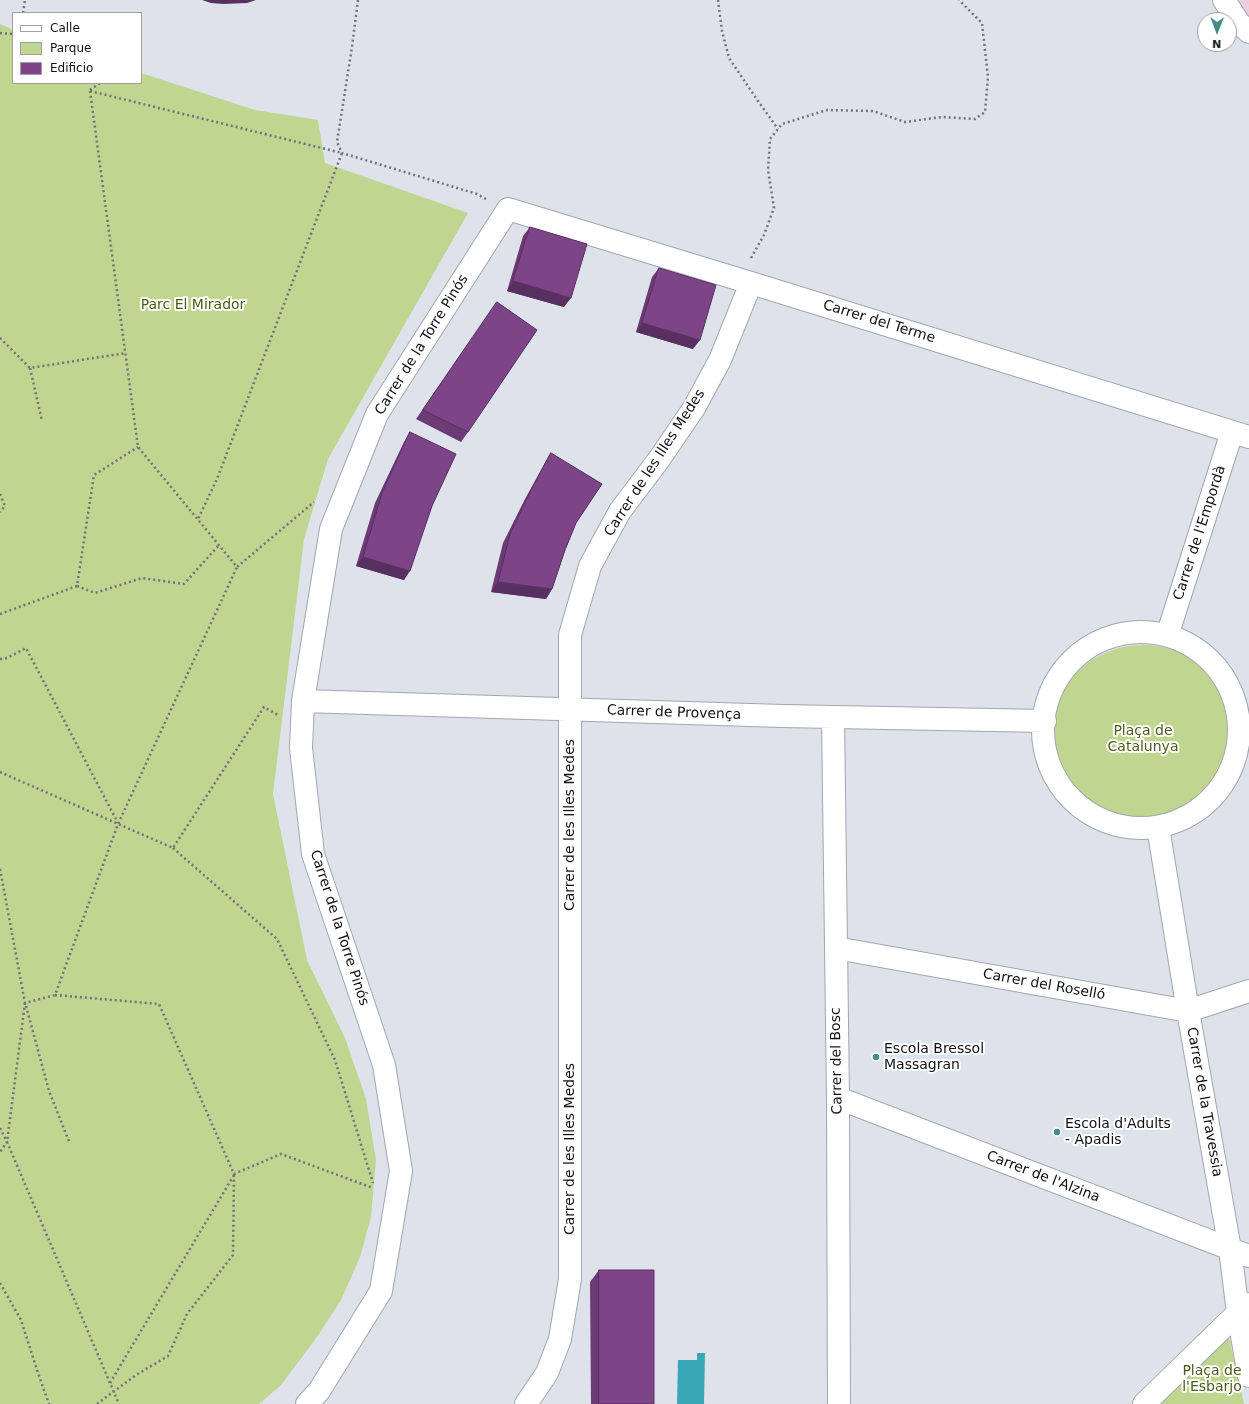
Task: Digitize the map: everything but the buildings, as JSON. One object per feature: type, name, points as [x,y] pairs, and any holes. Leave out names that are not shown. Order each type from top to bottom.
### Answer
[{"type":"street","points":[[1224,0],[1238,23],[1249,32]]},
{"type":"street","name":"Carrer del Terme","points":[[508,209],[1240,434]]},
{"type":"street","name":"Carrer de la Torre Pinós","points":[[306,1404],[319,1391],[381,1291],[401,1171],[384,1065],[312,854],[301,748],[303,701],[331,529],[377,414],[508,209]]},
{"type":"street","name":"Carrer de les Illes Medes","points":[[526,1404],[547,1373],[560,1339],[570,1279],[570,636],[590,566],[620,511],[660,458],[694,408],[720,360],[745,281]]},
{"type":"street","name":"Carrer de l'Empordà","points":[[1168,633],[1240,434]]},
{"type":"street","points":[[1135,631],[1168,633],[1211,660],[1243,704],[1238,752],[1220,790],[1199,810],[1158,827],[1121,826],[1100,820],[1070,799],[1059,784],[1045,751],[1042,730],[1053,685],[1073,658],[1088,647],[1118,634],[1135,631]]},
{"type":"street","name":"Carrer de Provença","points":[[303,701],[833,717],[1044,721]]},
{"type":"street","name":"Carrer del Bosc","points":[[833,717],[838,1098],[839,1404]]},
{"type":"street","name":"Carrer de la Travessia","points":[[1158,827],[1188,1012],[1240,1252],[1249,1376]]},
{"type":"street","name":"Carrer del Roselló","points":[[836,948],[1188,1012],[1249,991]]},
{"type":"street","name":"Carrer de l'Alzina","points":[[838,1098],[1240,1252]]},
{"type":"street","points":[[1144,1404],[1244,1307]]},
{"type":"path","points":[[23,12],[25,0]]},
{"type":"path","points":[[198,519],[217,479],[342,154],[337,142],[358,0]]},
{"type":"path","points":[[718,0],[722,32],[729,58],[778,129]]},
{"type":"path","points":[[745,281],[774,208],[768,170],[770,139],[782,124],[827,110],[873,110],[905,122],[942,117],[975,119],[985,112],[988,77],[982,23],[959,0]]},
{"type":"path","points":[[0,33],[12,34]]},
{"type":"path","points":[[90,91],[99,84]]},
{"type":"path","points":[[90,91],[342,154],[477,194],[508,209]]},
{"type":"path","points":[[90,91],[138,447],[237,567]]},
{"type":"path","points":[[0,338],[30,368],[42,421]]},
{"type":"path","points":[[30,368],[126,353]]},
{"type":"path","points":[[77,586],[94,475],[138,447]]},
{"type":"path","points":[[0,494],[5,506],[0,512]]},
{"type":"path","points":[[55,995],[118,824],[237,567],[316,500]]},
{"type":"path","points":[[0,614],[77,586],[95,593],[142,578],[184,584],[219,545]]},
{"type":"path","points":[[0,659],[7,658],[26,648],[118,824]]},
{"type":"path","points":[[173,848],[264,706],[282,717]]},
{"type":"path","points":[[0,772],[173,848],[277,939],[335,1060],[374,1188],[281,1154],[234,1174],[110,1383]]},
{"type":"path","points":[[0,869],[25,1004],[48,1091],[70,1144]]},
{"type":"path","points":[[25,1004],[55,995],[159,1004],[234,1174],[233,1255],[187,1314],[168,1356],[136,1375],[97,1404]]},
{"type":"path","points":[[0,1152],[7,1142],[25,1004]]},
{"type":"path","points":[[0,1128],[119,1404]]},
{"type":"path","points":[[0,1284],[21,1320],[49,1404]]},
{"type":"shaded area","points":[[1224,0],[1249,0],[1249,32],[1237,17],[1237,12],[1233,12]]},
{"type":"green space","name":"Parc El Mirador","points":[[0,24],[12,30],[12,84],[142,84],[142,73],[255,110],[318,120],[325,163],[468,213],[328,459],[304,539],[273,794],[307,960],[345,1038],[366,1099],[376,1160],[371,1217],[360,1257],[341,1300],[317,1337],[281,1385],[259,1404],[0,1404]]},
{"type":"green space","name":"Plaça de Catalunya","points":[[1134,645],[1152,645],[1179,652],[1203,666],[1210,672],[1216,679],[1230,703],[1237,730],[1237,748],[1230,775],[1216,799],[1210,806],[1203,812],[1179,826],[1152,833],[1134,833],[1116,829],[1099,822],[1083,812],[1070,799],[1060,783],[1053,766],[1049,748],[1049,730],[1053,712],[1060,695],[1070,679],[1083,666],[1099,656],[1116,649]]},
{"type":"green space","name":"Plaça de l'Esbarjo","points":[[1226,1324],[1244,1404],[1156,1404]]},
{"type":"water","points":[[697,1353],[705,1353],[704,1404],[677,1404],[678,1360],[697,1360]]},
{"type":"place","name":"Escola Bressol Massagran","points":[[876,1057]]},
{"type":"place","name":"Escola d'Adults - Apadis","points":[[1057,1132]]}]
